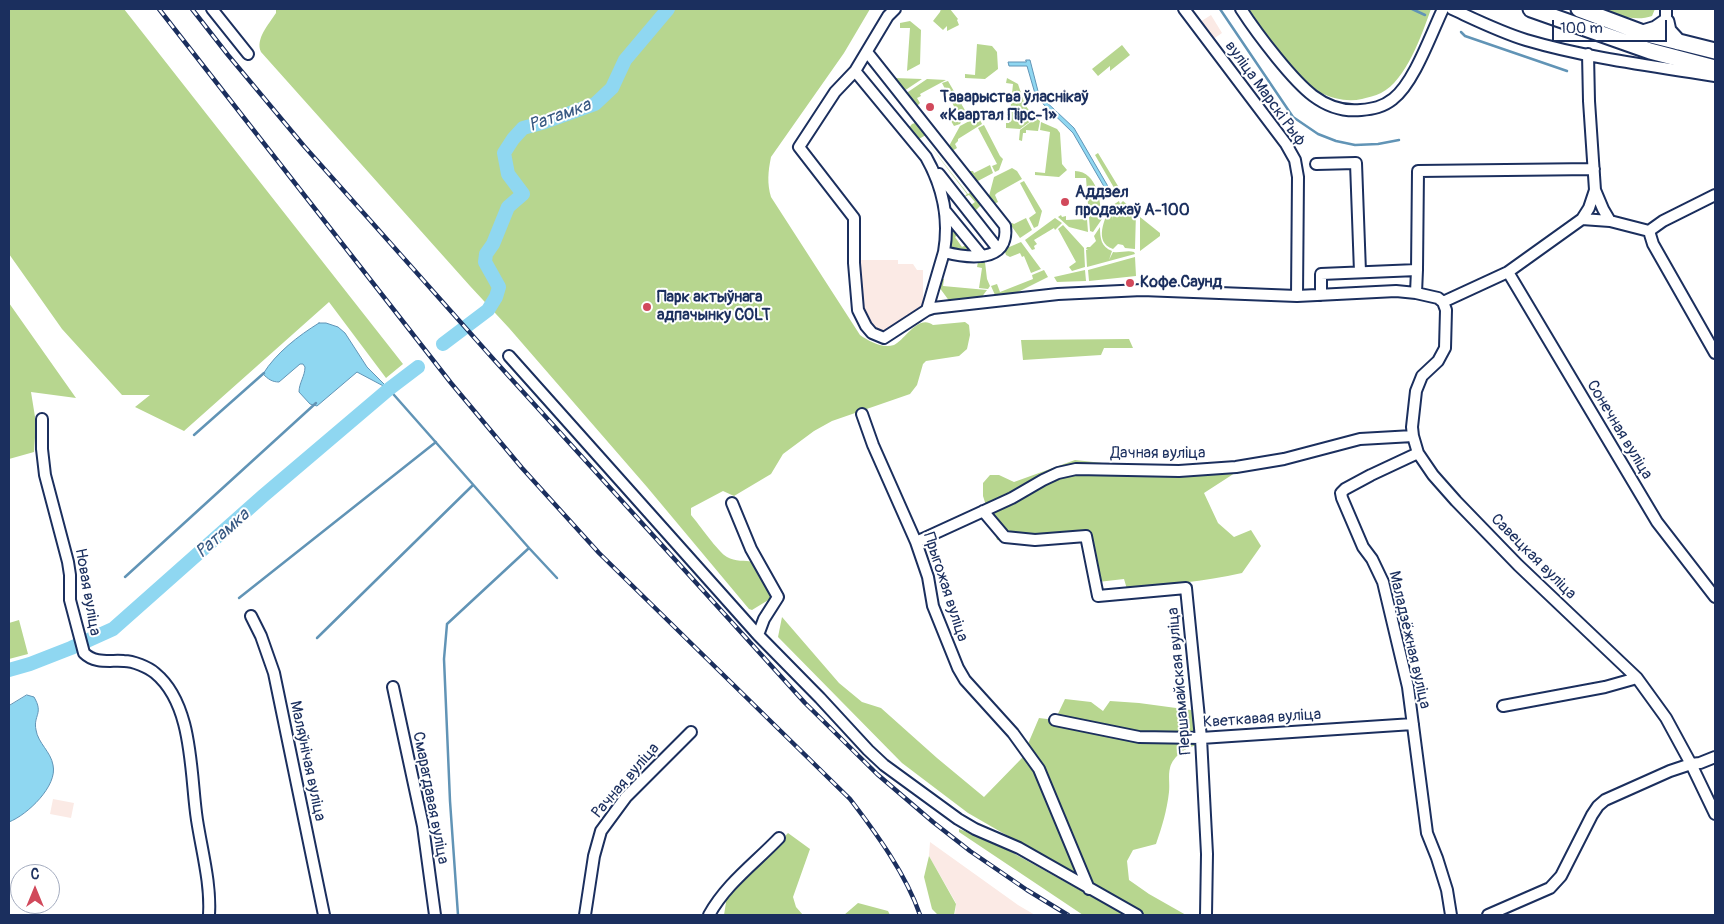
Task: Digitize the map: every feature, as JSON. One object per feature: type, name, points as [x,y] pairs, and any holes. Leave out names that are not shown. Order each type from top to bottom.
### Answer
[{"type":"highway","points":[[1531,9],[1650,51],[1715,68]]},
{"type":"highway","points":[[1579,9],[1643,32],[1715,51]]},
{"type":"highway","points":[[1643,32],[1656,29],[1666,15]]},
{"type":"highway","points":[[1666,15],[1668,31],[1678,42]]},
{"type":"street","points":[[212,9],[248,54]]},
{"type":"street","points":[[895,9],[888,16],[855,71],[836,92],[799,146],[854,218],[854,283],[858,310],[872,333],[884,338],[927,310],[1049,295],[1142,290],[1298,296],[1375,292],[1430,295],[1443,302],[1508,272],[1582,219],[1589,208],[1596,190]]},
{"type":"street","name":"вуліца Марскі Рыф","points":[[1184,9],[1286,144],[1294,160],[1298,177],[1298,296]]},
{"type":"street","points":[[1241,9],[1264,42],[1299,84],[1318,100],[1342,110],[1372,109],[1394,99],[1404,87],[1443,9]]},
{"type":"street","points":[[1452,9],[1525,40],[1588,54],[1715,76]]},
{"type":"street","points":[[866,52],[1005,226],[1002,245],[998,249],[982,256],[959,256],[944,252]]},
{"type":"street","points":[[1588,54],[1589,101],[1596,190],[1602,209],[1610,221]]},
{"type":"street","points":[[855,71],[998,249]]},
{"type":"street","points":[[926,157],[942,190],[947,225],[944,252],[927,310]]},
{"type":"street","points":[[1316,164],[1356,163],[1360,272]]},
{"type":"street","points":[[1416,293],[1418,171],[1594,169]]},
{"type":"street","points":[[1582,219],[1610,221],[1648,231],[1715,196]]},
{"type":"street","points":[[945,211],[982,256]]},
{"type":"street","points":[[1648,231],[1715,354]]},
{"type":"street","points":[[1321,296],[1321,274],[1417,270]]},
{"type":"street","name":"Сонечная вуліца","points":[[1508,272],[1657,522],[1715,597]]},
{"type":"street","name":"Савецкая вуліца","points":[[1443,302],[1446,310],[1445,348],[1438,361],[1422,376],[1418,384],[1412,426],[1418,453],[1444,488],[1518,565],[1637,678],[1666,718],[1715,814]]},
{"type":"street","points":[[509,356],[758,635],[868,750],[958,819],[975,829],[1019,848],[1137,915]]},
{"type":"street","name":"Прыгожая вуліца","points":[[862,414],[873,445],[916,542],[928,577],[933,606],[958,668],[965,680],[1014,733],[1040,769],[1089,889]]},
{"type":"street","name":"Новая вуліца","points":[[42,419],[42,450],[45,475],[68,562],[70,600],[84,653],[93,660],[125,661],[150,669],[162,679],[177,701],[188,738],[195,805],[208,891],[209,915]]},
{"type":"street","name":"Дачная вуліца","points":[[916,542],[1012,498],[1058,473],[1076,469],[1179,471],[1236,467],[1284,459],[1360,439],[1413,436]]},
{"type":"street","name":"Маладзёжная вуліца","points":[[1418,453],[1371,475],[1341,493],[1364,547],[1383,582],[1408,687],[1427,833],[1447,890],[1451,915]]},
{"type":"street","points":[[732,504],[751,549],[778,597],[764,619],[758,635]]},
{"type":"street","name":"Першамайская вуліца","points":[[983,511],[1005,537],[1036,540],[1086,536],[1098,596],[1186,588],[1201,738],[1208,854],[1206,915]]},
{"type":"street","name":"Маляўнічая вуліца","points":[[251,616],[261,636],[274,673],[324,915]]},
{"type":"street","points":[[1504,706],[1605,687],[1637,678]]},
{"type":"street","name":"Смарагдавая вуліца","points":[[393,687],[423,826],[435,915]]},
{"type":"street","name":"Кветкавая вуліца","points":[[1055,720],[1139,737],[1201,738],[1413,724]]},
{"type":"street","name":"Рачная вуліца","points":[[585,915],[594,856],[601,831],[626,797],[691,732]]},
{"type":"street","points":[[1488,915],[1550,888],[1556,883],[1592,815],[1605,800],[1670,771],[1715,757]]},
{"type":"street","points":[[709,915],[723,893],[779,838]]},
{"type":"shaded area","points":[[1211,15],[1222,33],[1212,40],[1200,22]]},
{"type":"shaded area","points":[[859,260],[898,260],[898,264],[913,264],[917,270],[923,270],[923,302],[920,309],[884,333],[875,330],[865,319],[862,311]]},
{"type":"shaded area","points":[[53,799],[74,803],[71,818],[50,814]]},
{"type":"shaded area","points":[[930,842],[1035,915],[955,915],[956,903],[929,856]]},
{"type":"green space","points":[[9,9],[124,9],[403,364],[386,378],[329,302],[184,431],[135,407],[150,395],[122,395],[62,329],[9,254]]},
{"type":"green space","points":[[276,9],[870,9],[844,53],[771,157],[768,177],[771,197],[860,335],[876,344],[889,346],[894,345],[917,325],[922,323],[927,322],[933,325],[965,322],[969,325],[970,335],[967,349],[959,356],[926,361],[923,364],[917,385],[910,394],[832,421],[814,431],[783,454],[771,474],[734,496],[723,491],[691,508],[691,515],[723,554],[733,560],[754,562],[771,596],[770,599],[752,610],[749,609],[647,487],[509,328],[261,52],[261,37],[276,13]]},
{"type":"green space","points":[[941,9],[950,9],[958,19],[959,25],[947,31],[947,26],[943,30],[933,21]]},
{"type":"green space","points":[[1249,9],[1431,9],[1412,56],[1398,78],[1381,93],[1352,100],[1331,97],[1311,86],[1291,67]]},
{"type":"green space","points":[[1601,9],[1655,9],[1652,16],[1633,18]]},
{"type":"green space","points":[[910,21],[921,30],[920,64],[907,71],[910,28],[900,28],[900,23]]},
{"type":"green space","points":[[977,44],[992,46],[997,52],[998,69],[985,79],[965,78],[965,74],[975,75]]},
{"type":"green space","points":[[1122,45],[1130,55],[1110,71],[1110,66],[1098,76],[1092,69]]},
{"type":"green space","points":[[894,78],[922,79],[904,91]]},
{"type":"green space","points":[[1007,78],[1018,84],[1025,105],[1035,118],[1020,129],[1006,128],[1006,123],[1009,123],[1013,84],[1006,83]]},
{"type":"green space","points":[[927,79],[946,80],[920,94],[921,96],[917,98],[920,103],[916,107],[905,94]]},
{"type":"green space","points":[[948,81],[966,112],[960,124],[954,126],[951,121],[959,116],[942,83]]},
{"type":"green space","points":[[975,118],[980,120],[982,124],[958,139],[955,144],[957,148],[952,151],[949,146],[960,126]]},
{"type":"green space","points":[[1036,118],[1040,121],[1038,131],[1026,130],[1026,133],[1023,133],[1022,141],[1019,140],[1020,130]]},
{"type":"green space","points":[[918,122],[926,135],[917,140],[908,129],[912,124]]},
{"type":"green space","points":[[1041,122],[1057,129],[1060,133],[1062,164],[1067,170],[1059,177],[1035,175],[1035,172],[1045,173],[1050,132],[1040,130]]},
{"type":"green space","points":[[984,125],[1003,159],[999,170],[995,172],[992,166],[997,164],[978,128]]},
{"type":"green space","points":[[924,138],[968,194],[972,191],[982,204],[975,211],[971,205],[975,202],[969,195],[964,197],[967,194]]},
{"type":"green space","points":[[1098,153],[1121,191],[1117,193],[1095,155]]},
{"type":"green space","points":[[990,165],[993,173],[976,182],[967,171],[973,171],[974,173]]},
{"type":"green space","points":[[1012,168],[1017,171],[1022,179],[997,193],[995,195],[998,202],[994,204],[989,196],[994,177]]},
{"type":"green space","points":[[1075,171],[1089,176],[1099,196],[1102,219],[1093,232],[1090,231],[1086,178],[1075,178]]},
{"type":"green space","points":[[1024,181],[1042,211],[1038,226],[1034,228],[1029,218],[1036,213],[1020,183]]},
{"type":"green space","points":[[1119,201],[1120,204],[1123,201],[1136,212],[1135,249],[1125,248],[1123,245],[1118,244],[1113,249],[1103,241],[1102,230],[1106,216],[1111,204],[1114,208],[1112,220],[1115,208],[1113,205]]},
{"type":"green space","points":[[1061,215],[1062,217],[1066,216],[1066,220],[1087,219],[1088,232],[1069,227],[1058,217]]},
{"type":"green space","points":[[1140,217],[1160,233],[1160,236],[1140,251]]},
{"type":"green space","points":[[1026,218],[1032,230],[1020,238],[1010,224]]},
{"type":"green space","points":[[1055,218],[1062,223],[1055,230],[1054,228],[1034,240],[1037,244],[1034,246],[1035,249],[1032,250],[1025,240]]},
{"type":"green space","points":[[1063,225],[1084,248],[1085,267],[1072,271],[1069,267],[1076,262],[1058,229]]},
{"type":"green space","points":[[1100,227],[1102,242],[1105,247],[1112,251],[1109,260],[1113,252],[1131,251],[1135,254],[1087,267],[1086,250],[1088,250],[1086,249],[1096,241],[1094,236]]},
{"type":"green space","points":[[953,228],[958,235],[955,237],[962,247],[966,245],[970,252],[952,251],[949,248],[950,229]]},
{"type":"green space","points":[[1021,242],[1041,269],[1031,273],[1024,256],[1022,257],[1020,253],[1010,257],[1006,255],[1007,248]]},
{"type":"green space","points":[[1135,257],[1136,276],[1089,281],[1088,270]]},
{"type":"green space","points":[[978,262],[985,262],[987,279],[990,286],[988,289],[979,288],[982,268],[977,267]]},
{"type":"green space","points":[[1044,270],[1048,277],[1016,293],[995,295],[991,286],[997,284],[1000,292],[1033,279],[1032,275]]},
{"type":"green space","points":[[1085,270],[1086,281],[1057,282],[1054,277]]},
{"type":"green space","points":[[941,279],[944,279],[943,286],[987,290],[981,298],[950,302],[939,287]]},
{"type":"green space","points":[[9,303],[76,398],[31,392],[36,423],[34,452],[9,459]]},
{"type":"green space","points":[[1129,339],[1133,348],[1104,348],[1101,355],[1023,360],[1021,340]]},
{"type":"green space","points":[[1075,460],[1112,464],[1141,473],[1238,471],[1204,493],[1218,523],[1234,537],[1251,530],[1261,546],[1242,573],[1199,581],[1127,589],[1124,579],[1098,582],[1084,540],[1051,545],[997,540],[983,496],[983,483],[990,475],[999,475],[1014,482]]},
{"type":"green space","points":[[782,617],[839,683],[862,702],[881,708],[984,797],[1022,758],[1039,718],[1055,720],[1065,699],[1091,702],[1103,711],[1110,701],[1191,710],[1197,729],[1198,745],[1181,753],[1174,760],[1169,771],[1167,805],[1156,844],[1133,850],[1127,861],[1129,880],[1186,915],[1145,915],[968,813],[902,763],[778,637]]},
{"type":"green space","points":[[19,620],[28,654],[9,659],[9,623]]},
{"type":"green space","points":[[959,829],[995,843],[1125,915],[1083,915],[959,832]]},
{"type":"green space","points":[[788,833],[810,849],[793,897],[796,907],[803,915],[724,915],[727,896]]},
{"type":"green space","points":[[929,856],[956,904],[954,915],[938,915],[932,909],[924,877]]},
{"type":"green space","points":[[858,903],[888,911],[890,915],[844,915]]},
{"type":"water","points":[[1026,60],[1030,60],[1039,95],[1074,128],[1113,195],[1110,197],[1073,133],[1036,97],[1027,66],[1009,66],[1008,62],[1026,62]]},
{"type":"water","points":[[319,323],[338,327],[345,333],[367,367],[389,389],[357,372],[317,406],[310,404],[299,392],[305,370],[303,364],[300,364],[279,382],[270,380],[263,374],[274,359],[288,346],[303,333]]},
{"type":"water","points":[[27,695],[34,697],[37,703],[38,711],[35,725],[37,735],[52,760],[53,773],[51,782],[40,799],[24,813],[9,822],[9,706]]},
{"type":"waterway","name":"Ратамка","points":[[443,344],[488,310],[496,297],[499,287],[485,262],[486,254],[493,244],[508,207],[523,194],[508,174],[504,153],[513,139],[523,128],[595,104],[612,88],[625,60],[668,9]]},
{"type":"waterway","points":[[1220,9],[1293,117],[1318,134],[1336,141],[1355,145],[1378,144],[1399,140]]},
{"type":"waterway","points":[[1412,9],[1425,15]]},
{"type":"waterway","points":[[1461,32],[1465,36],[1567,71]]},
{"type":"waterway","name":"Ратамка","points":[[9,670],[71,648],[113,629],[263,496],[389,389],[418,367]]},
{"type":"waterway","points":[[194,435],[264,373]]},
{"type":"waterway","points":[[387,387],[529,548],[447,624],[444,659],[450,801],[458,915]]},
{"type":"waterway","points":[[125,577],[316,403]]},
{"type":"waterway","points":[[239,598],[436,442]]},
{"type":"waterway","points":[[317,638],[473,485]]},
{"type":"waterway","points":[[529,548],[557,578]]},
{"type":"railway","points":[[159,9],[451,383],[522,468],[599,553],[850,799],[899,869],[920,915]]},
{"type":"railway","points":[[192,9],[304,146],[496,362],[805,703],[877,774],[933,822],[970,851],[1068,915]]},
{"type":"place","name":"Таварыства ўласнікаў «Квартал Пірс-1»","points":[[930,107]]},
{"type":"place","name":"Аддзел продажаў А-100","points":[[1065,202]]},
{"type":"place","name":"Кофе Саунд","points":[[1130,283]]},
{"type":"place","name":"Парк актыўнага адпачынку COLT","points":[[647,307]]}]
